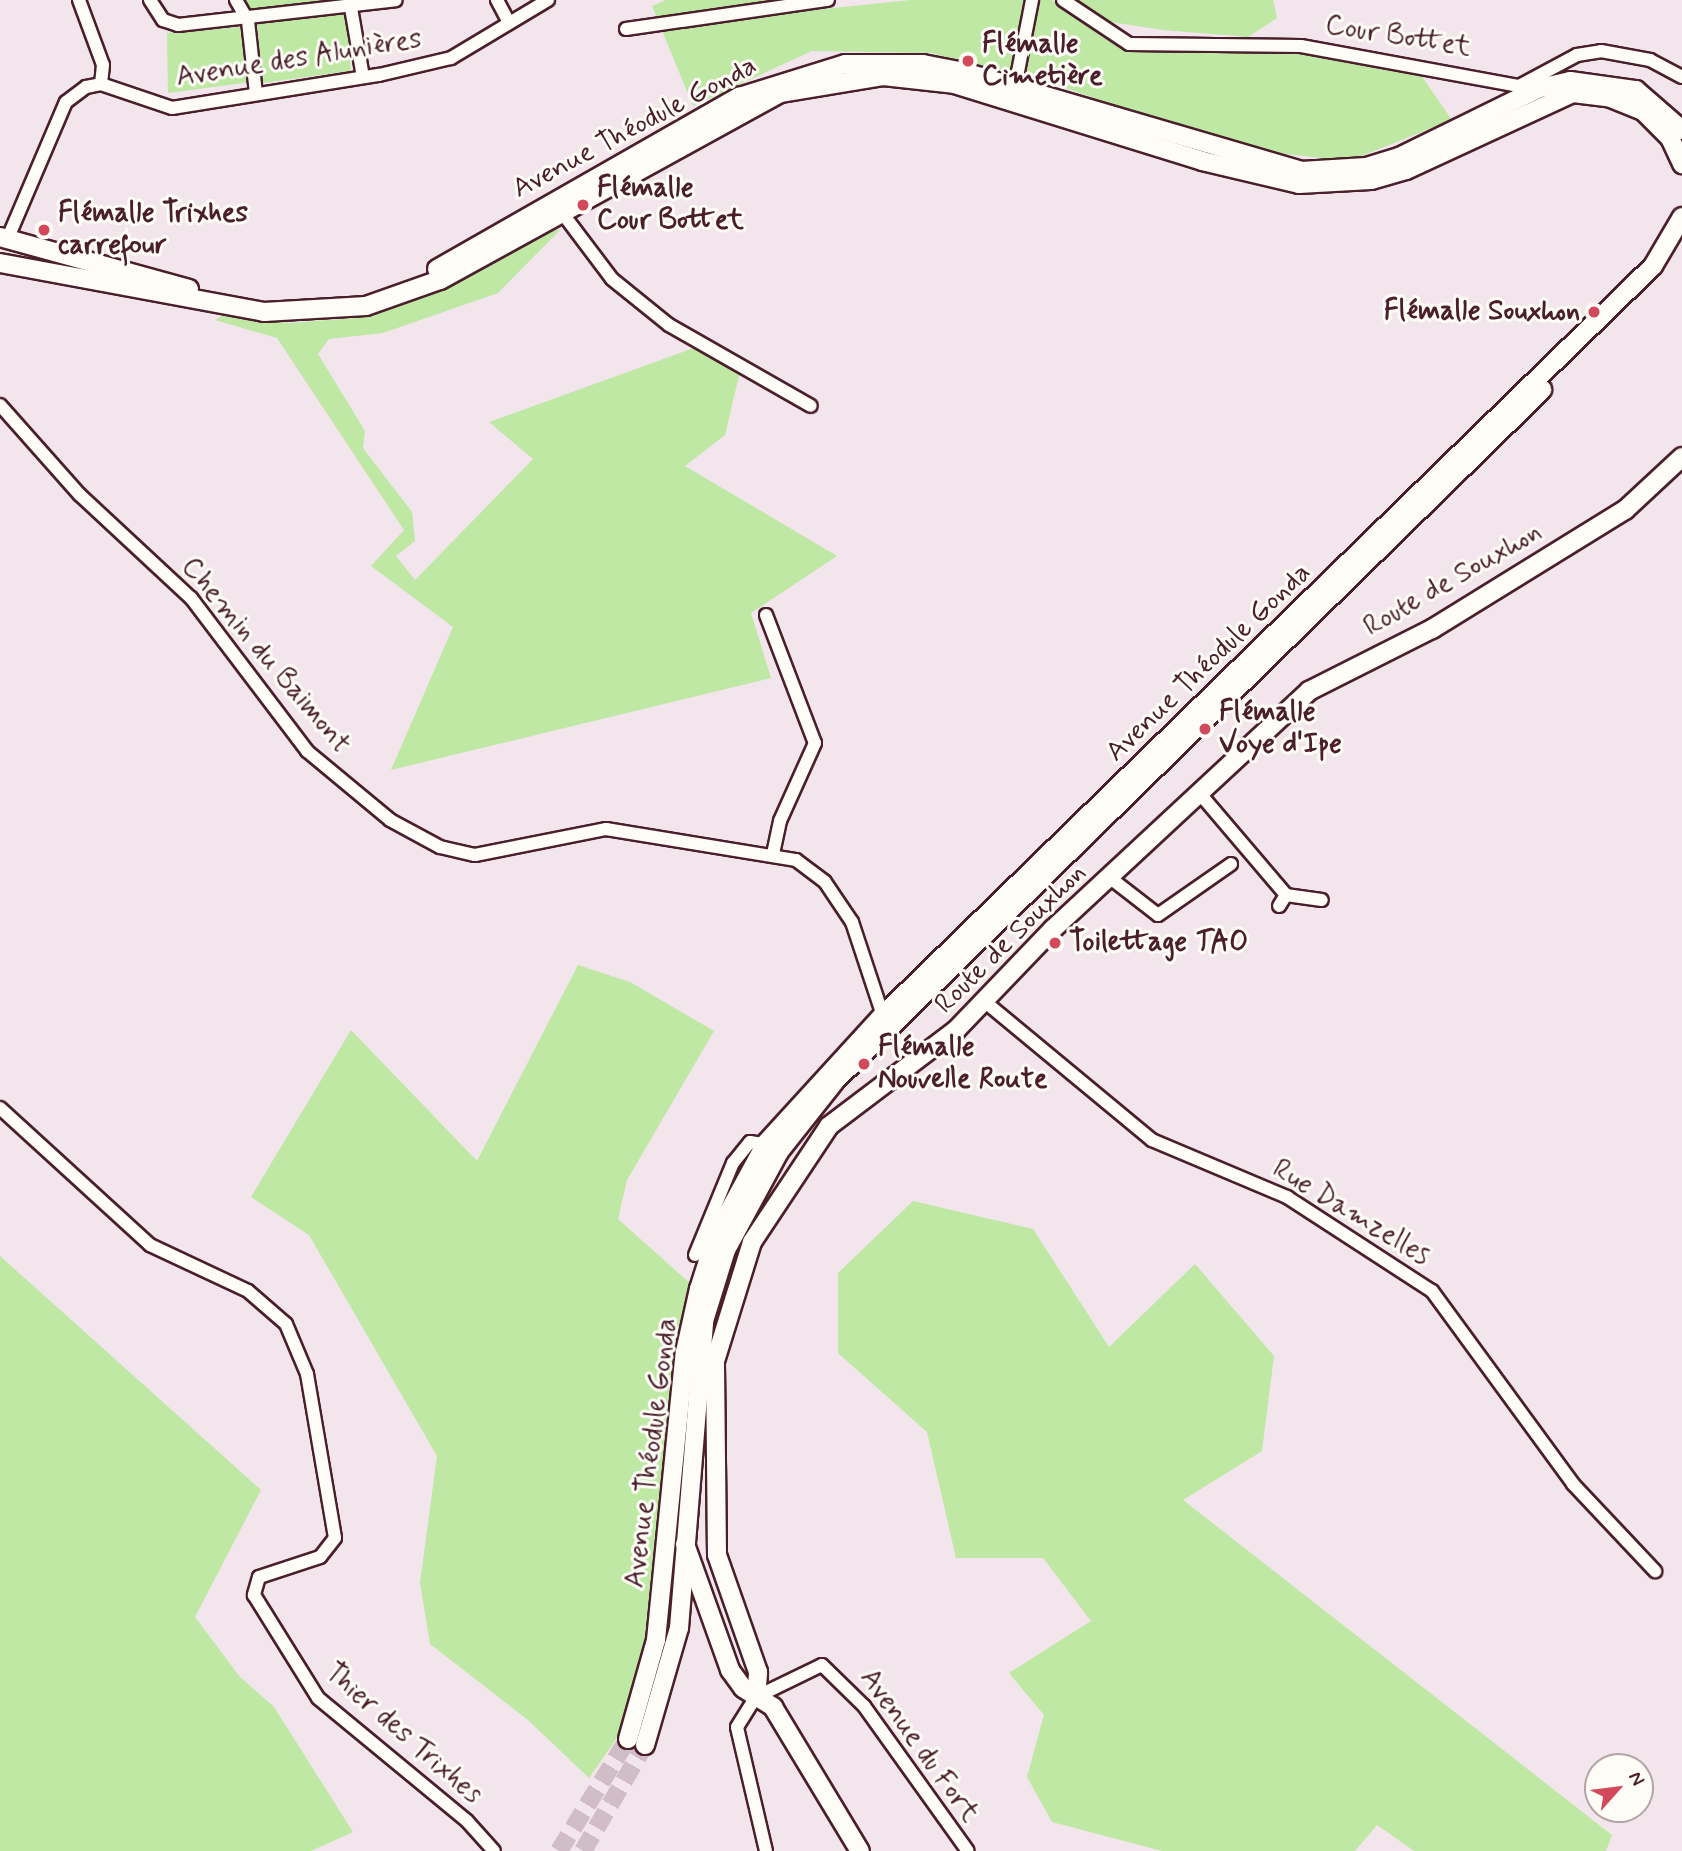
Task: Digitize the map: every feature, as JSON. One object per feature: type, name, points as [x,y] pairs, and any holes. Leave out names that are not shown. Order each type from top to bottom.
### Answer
[{"type":"main road","name":"Avenue Théodule Gonda","points":[[3,233],[170,284],[268,305],[364,298],[429,274],[745,110],[813,85],[918,79],[1014,94],[1301,171],[1346,170],[1399,157],[1529,93],[1570,81],[1636,90],[1682,130]]},
{"type":"main road","name":"Avenue Théodule Gonda","points":[[1014,94],[1262,177],[1338,185],[1406,170],[1545,101],[1591,94],[1643,111],[1670,138],[1682,164]]},
{"type":"main road","name":"Avenue Théodule Gonda","points":[[0,263],[223,307],[326,313],[429,285],[557,207]]},
{"type":"main road","name":"Avenue Théodule Gonda","points":[[772,1147],[726,1250],[712,1297],[692,1432],[679,1628],[637,1742],[656,1640],[685,1352],[699,1289],[717,1233],[772,1147],[886,1023],[1645,274],[1682,217]]},
{"type":"main road","name":"Avenue Théodule Gonda","points":[[886,1023],[1513,422],[1682,243]]},
{"type":"main road","name":"Route de Souxhon","points":[[749,1693],[758,1672],[718,1555],[712,1398],[729,1307],[752,1242],[780,1192],[829,1126],[951,1036],[1110,877],[1201,795],[1309,691],[1432,629],[1625,510],[1682,457]]},
{"type":"main road","points":[[692,1432],[712,1398]]},
{"type":"main road","points":[[685,1544],[749,1693],[773,1707],[860,1851]]},
{"type":"street","points":[[3,233],[66,102],[101,84],[103,65],[79,0]]},
{"type":"street","points":[[150,0],[163,20],[178,25],[248,21],[351,4],[396,0]]},
{"type":"street","points":[[236,0],[248,21],[256,94]]},
{"type":"street","points":[[497,0],[509,23]]},
{"type":"street","name":"Avenue des Alunières","points":[[101,84],[172,108],[363,77],[451,58],[548,0]]},
{"type":"street","points":[[626,29],[828,0]]},
{"type":"street","points":[[1014,94],[1032,0]]},
{"type":"street","name":"Cour Bottet","points":[[1063,0],[1129,44],[1301,46],[1519,86],[1577,55],[1601,51],[1650,60],[1682,77]]},
{"type":"street","points":[[351,4],[363,77]]},
{"type":"street","points":[[557,207],[612,279],[669,326],[811,406]]},
{"type":"street","name":"Chemin du Baimont","points":[[0,405],[80,495],[183,589],[307,751],[405,830],[475,855],[606,830],[773,853],[817,873],[845,909],[862,944],[886,1023]]},
{"type":"street","points":[[766,615],[815,743],[779,821],[773,853]]},
{"type":"street","points":[[1201,795],[1283,901],[1322,900]]},
{"type":"street","points":[[1110,877],[1158,915],[1231,864]]},
{"type":"street","name":"Rue Damzelles","points":[[984,1001],[1152,1140],[1287,1197],[1382,1254],[1432,1292],[1573,1485],[1655,1571]]},
{"type":"street","name":"Thier des Trixhes","points":[[0,1108],[150,1245],[248,1291],[286,1324],[307,1374],[335,1538],[320,1557],[259,1577],[254,1595],[318,1698],[461,1815],[494,1851]]},
{"type":"street","name":"Avenue Théodule Gonda","points":[[695,1255],[733,1163],[750,1142],[772,1147]]},
{"type":"street","name":"Avenue du Fort","points":[[749,1693],[799,1671],[822,1665],[834,1672],[968,1851]]},
{"type":"street","points":[[749,1693],[737,1727],[766,1851]]},
{"type":"green space","points":[[239,0],[340,0],[252,16]]},
{"type":"green space","points":[[666,0],[792,0],[794,12],[911,0],[1052,0],[1129,44],[1301,46],[1414,65],[1452,120],[1349,161],[1241,149],[1051,83],[931,53],[812,51],[693,106],[652,6]]},
{"type":"green space","points":[[1076,0],[1273,0],[1277,18],[1248,37],[1163,30],[1111,22]]},
{"type":"green space","points":[[345,13],[351,71],[262,83],[257,24]]},
{"type":"green space","points":[[241,27],[251,82],[168,93],[167,33]]},
{"type":"green space","points":[[561,229],[498,293],[383,333],[329,339],[318,354],[365,431],[363,448],[412,512],[415,541],[396,556],[415,580],[533,459],[489,422],[705,344],[742,363],[725,435],[685,466],[837,556],[751,613],[771,678],[391,770],[453,627],[371,566],[404,530],[277,338],[215,320],[225,314],[290,323],[354,318],[405,304],[537,233]]},
{"type":"green space","points":[[578,965],[630,982],[714,1031],[627,1180],[618,1219],[693,1286],[648,1658],[626,1725],[589,1778],[528,1720],[430,1644],[420,1583],[437,1456],[309,1235],[251,1197],[351,1030],[477,1161]]},
{"type":"green space","points":[[913,1201],[1033,1229],[1109,1347],[1195,1264],[1274,1356],[1262,1451],[1183,1500],[1584,1813],[1584,1823],[1597,1823],[1612,1835],[1606,1851],[1414,1851],[1377,1825],[1355,1851],[1162,1851],[1052,1822],[1027,1777],[1044,1715],[1009,1673],[1091,1621],[1043,1558],[956,1558],[927,1432],[838,1353],[838,1273]]},
{"type":"green space","points":[[0,1256],[261,1490],[195,1617],[240,1677],[274,1707],[353,1832],[311,1851],[0,1851]]},
{"type":"tunnel","points":[[559,1851],[628,1739]]},
{"type":"tunnel","points":[[583,1851],[645,1745]]},
{"type":"place","name":"Flémalle Cimetière","points":[[968,61]]},
{"type":"place","name":"Flémalle Cour Bottet","points":[[583,205]]},
{"type":"place","name":"Flémalle Trixhes carrefour","points":[[44,230]]},
{"type":"place","name":"Flémalle Souxhon","points":[[1594,312]]},
{"type":"place","name":"Flémalle Voye d'Ipe","points":[[1205,729]]},
{"type":"place","name":"Toilettage TAO","points":[[1055,943]]},
{"type":"place","name":"Flémalle Nouvelle Route","points":[[864,1064]]}]
